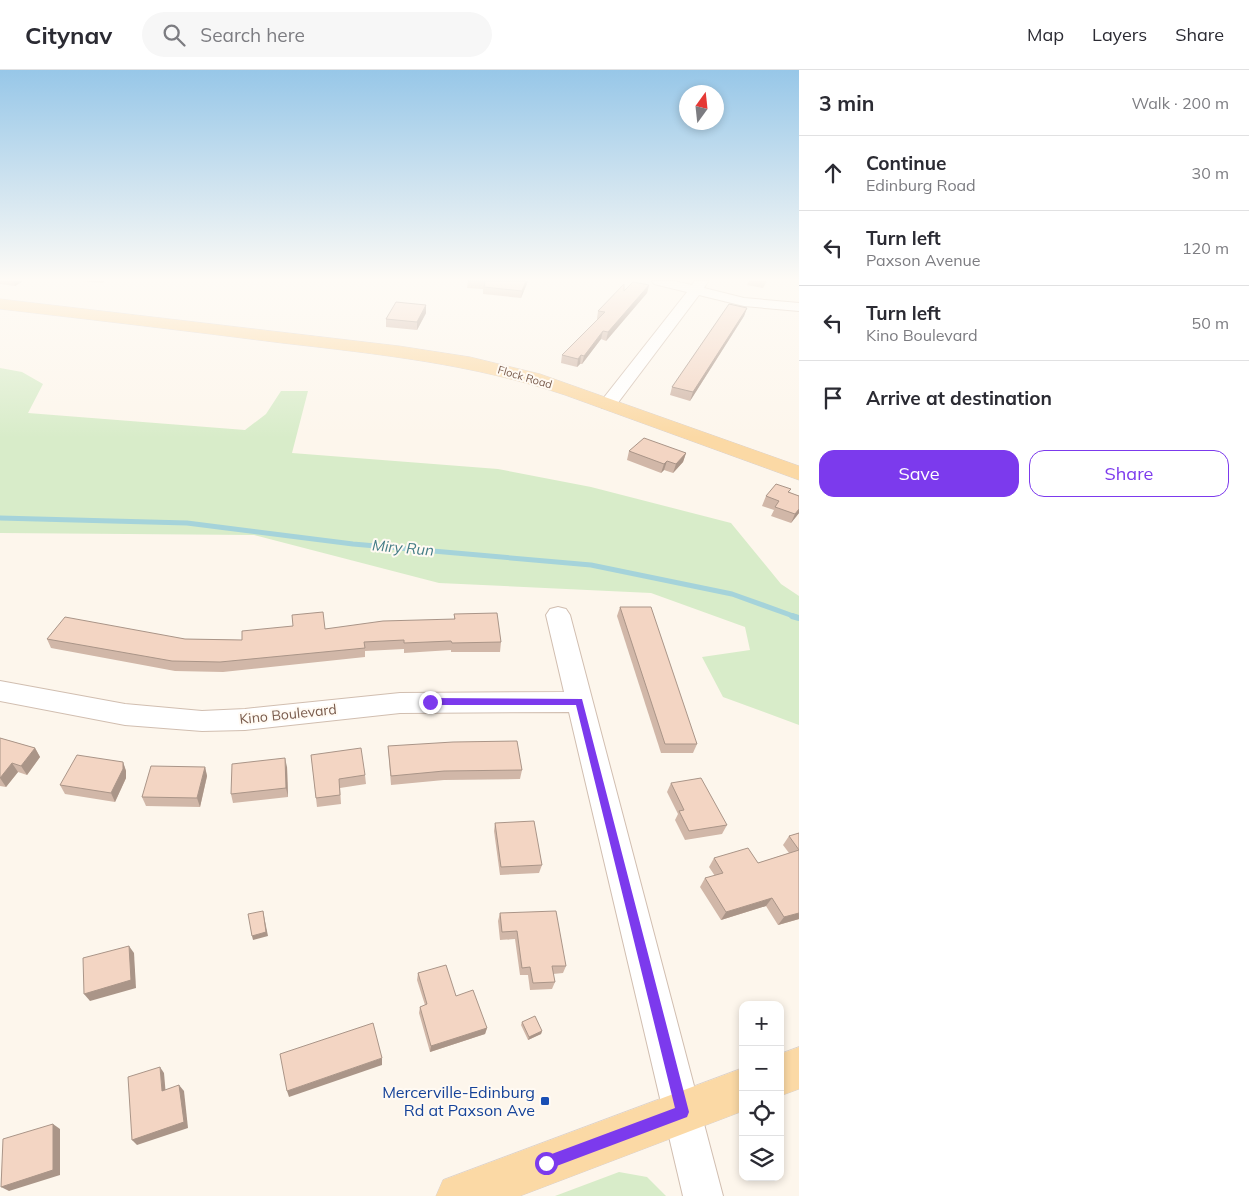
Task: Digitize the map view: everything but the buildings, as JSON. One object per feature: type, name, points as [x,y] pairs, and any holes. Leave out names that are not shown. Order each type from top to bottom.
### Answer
[{"type":"main road","name":"Flock Road","points":[[245,334],[439,357],[533,378],[799,473]]},
{"type":"main road","points":[[784,1074],[799,1068]]},
{"type":"main road","points":[[459,1196],[739,1091]]},
{"type":"street","points":[[608,404],[662,334]]},
{"type":"street","points":[[558,615],[703,1196]]},
{"type":"street","name":"Kino Boulevard","points":[[0,691],[89,710],[145,718],[203,721],[263,718],[373,705],[430,702],[579,702]]},
{"type":"green space","points":[[0,368],[22,372],[43,384],[28,413],[245,430],[266,414],[281,391],[308,391],[292,453],[498,469],[591,487],[731,523],[781,584],[799,596],[799,725],[723,697],[702,657],[750,650],[745,627],[651,593],[439,583],[254,535],[0,533]]},
{"type":"green space","points":[[619,1172],[647,1177],[666,1196],[555,1196]]},
{"type":"waterway","name":"Miry Run","points":[[0,518],[187,523],[353,544],[591,565],[732,594],[796,617]]},
{"type":"waterway","name":"Miry Run","points":[[792,616],[799,618]]},
{"type":"place","name":"Mercerville-Edinburg Rd at Paxson Ave","points":[[545,1101]]},
{"type":"route","points":[[430,702],[579,702],[682,1112],[546,1163]]}]
